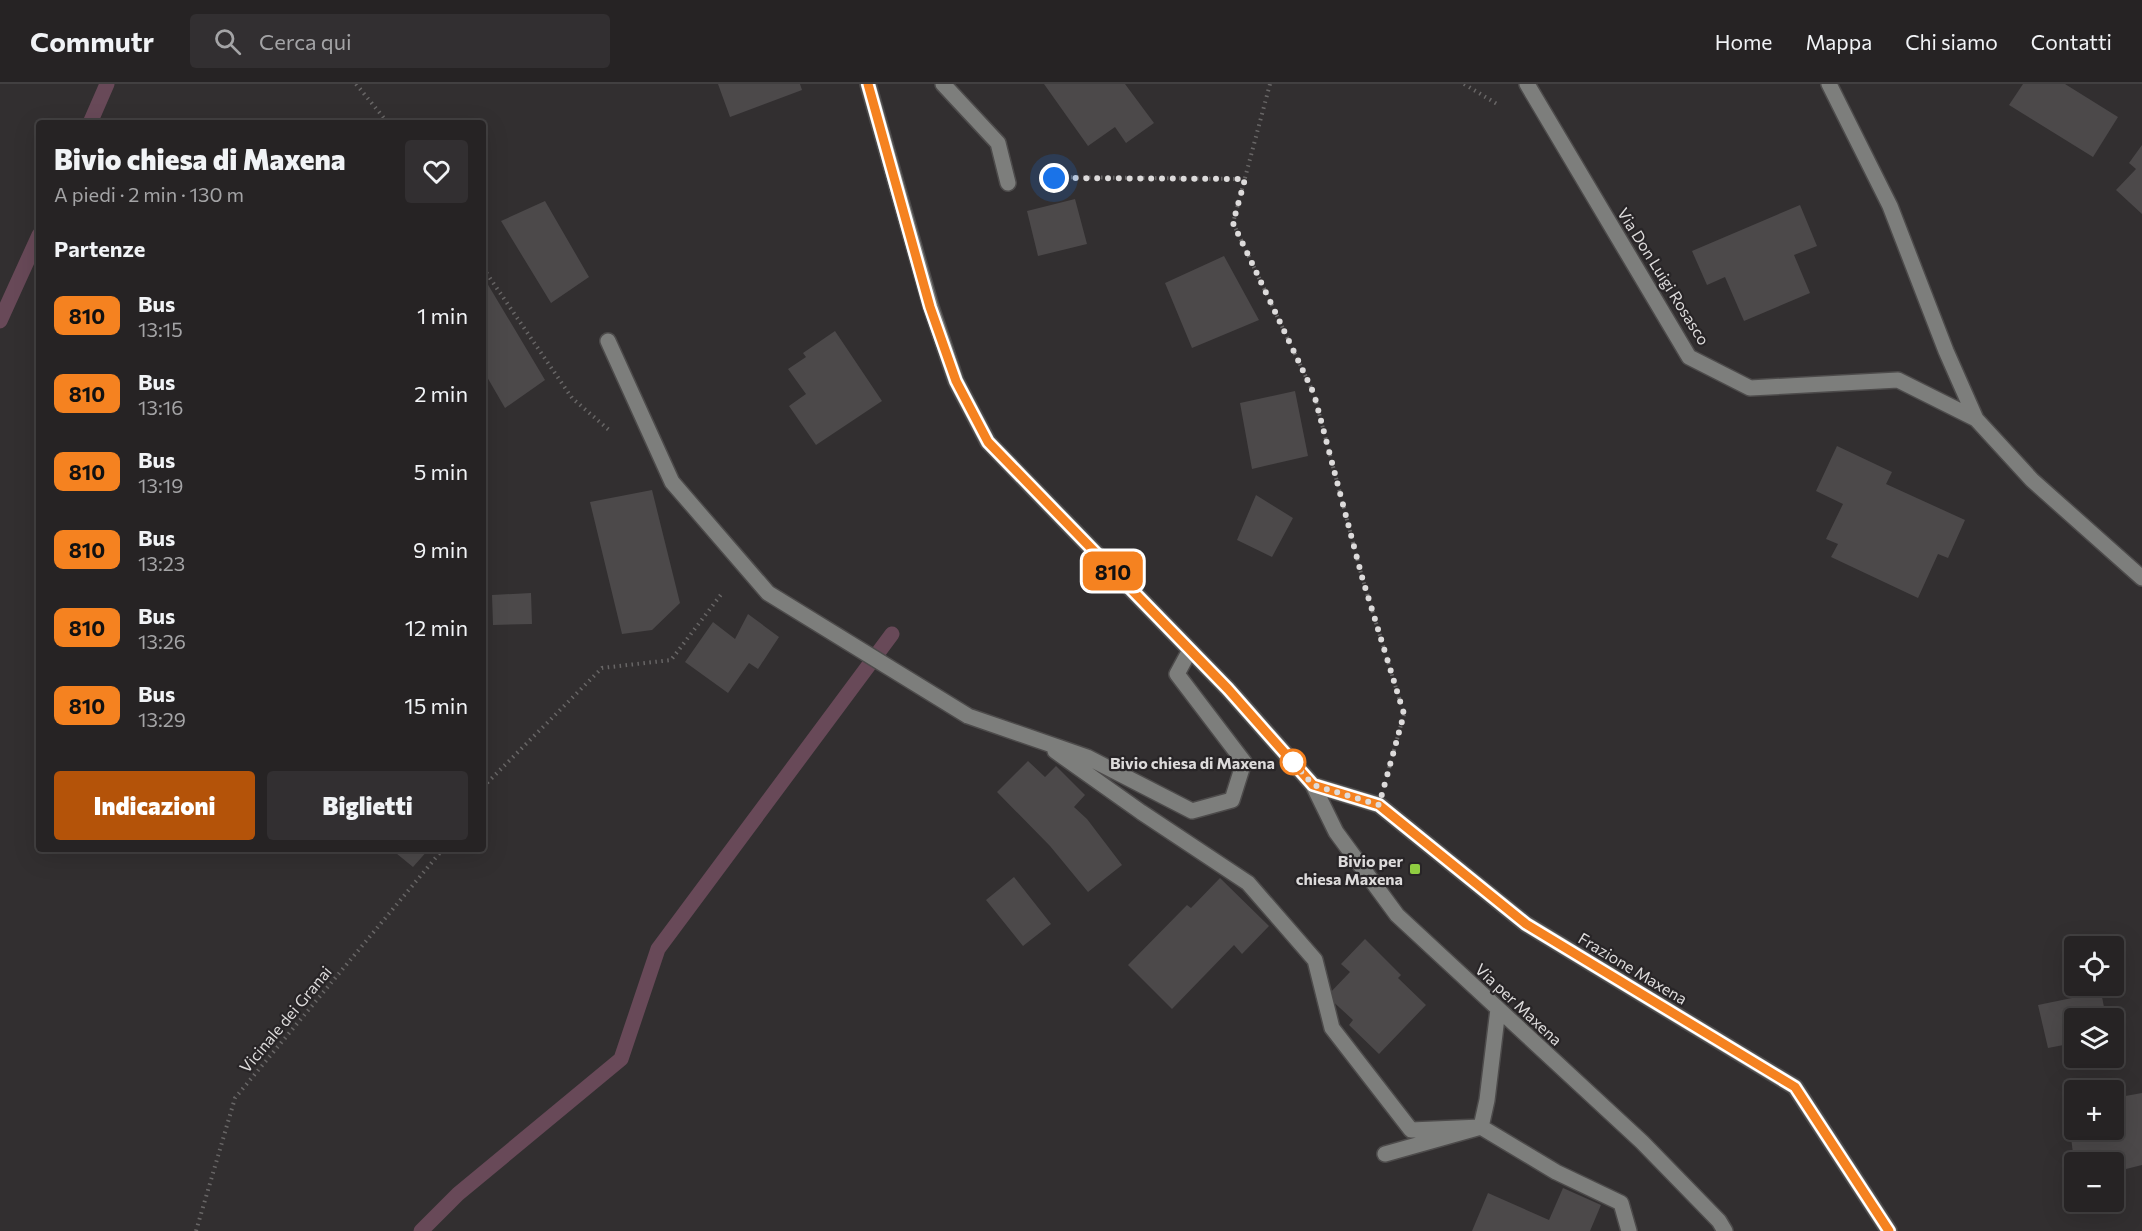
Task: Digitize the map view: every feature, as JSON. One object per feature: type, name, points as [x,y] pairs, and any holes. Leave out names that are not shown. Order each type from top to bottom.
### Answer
[{"type":"street","name":"Via per Maxena","points":[[868,84],[930,307],[956,381],[988,442],[1228,689],[1313,785],[1336,832],[1396,915],[1642,1142],[1719,1221],[1725,1231]]},
{"type":"street","points":[[943,84],[998,142],[1008,180]]},
{"type":"street","name":"Via Don Luigi Rosasco","points":[[1527,84],[1689,357],[1750,388],[1898,380],[1976,418]]},
{"type":"street","name":"Via Don Luigi Rosasco","points":[[1829,84],[1890,206],[1946,351],[1976,418],[2032,480],[2142,578]]},
{"type":"street","points":[[608,341],[672,482],[768,593],[968,716],[1087,757],[1192,811],[1232,800],[1244,762],[1177,674],[1190,650]]},
{"type":"street","points":[[1041,741],[1141,812],[1248,883],[1315,960],[1332,1028],[1411,1130],[1481,1127],[1556,1172],[1621,1203],[1629,1231]]},
{"type":"street","name":"Frazione Maxena","points":[[1313,785],[1379,805],[1526,924],[1795,1087],[1889,1231]]},
{"type":"street","points":[[1481,1127],[1498,1009]]},
{"type":"street","points":[[1385,1154],[1481,1127]]},
{"type":"path","points":[[356,84],[386,120]]},
{"type":"path","points":[[1269,84],[1233,223],[1314,394],[1362,577],[1404,714],[1379,805]]},
{"type":"path","points":[[1008,180],[1245,179]]},
{"type":"path","points":[[486,272],[572,398],[617,437]]},
{"type":"path","points":[[486,784],[602,668],[671,660],[744,566]]},
{"type":"path","name":"Vicinale dei Granai","points":[[196,1231],[235,1098],[440,852]]},
{"type":"building","points":[[718,84],[800,84],[802,90],[730,117]]},
{"type":"building","points":[[1044,84],[1125,84],[1154,123],[1126,143],[1115,127],[1088,146]]},
{"type":"building","points":[[2023,84],[2065,84],[2118,117],[2093,157],[2009,105]]},
{"type":"building","points":[[2142,145],[2142,214],[2116,190],[2136,169],[2129,163]]},
{"type":"building","points":[[1075,199],[1087,244],[1038,256],[1027,211]]},
{"type":"building","points":[[545,201],[589,277],[551,303],[501,221]]},
{"type":"building","points":[[1800,205],[1817,246],[1794,255],[1810,293],[1744,321],[1725,277],[1707,285],[1692,251]]},
{"type":"building","points":[[1224,256],[1259,320],[1192,348],[1165,283]]},
{"type":"building","points":[[486,284],[545,380],[505,408],[486,375]]},
{"type":"building","points":[[835,331],[882,401],[816,445],[789,406],[806,394],[788,369],[806,357],[803,353]]},
{"type":"building","points":[[1295,391],[1308,456],[1252,469],[1240,403]]},
{"type":"building","points":[[1837,446],[1892,472],[1886,484],[1965,520],[1948,558],[1938,554],[1918,598],[1831,557],[1838,544],[1826,539],[1843,504],[1816,491]]},
{"type":"building","points":[[652,490],[680,603],[652,630],[622,634],[590,502]]},
{"type":"building","points":[[1256,495],[1293,518],[1272,557],[1237,540]]},
{"type":"building","points":[[531,593],[532,624],[493,625],[492,595]]},
{"type":"building","points":[[748,614],[779,637],[758,669],[749,663],[728,693],[685,662],[713,622],[735,639]]},
{"type":"building","points":[[1028,761],[1045,777],[1056,766],[1085,795],[1074,807],[1087,819],[1122,865],[1088,892],[1050,846],[997,792]]},
{"type":"building","points":[[395,852],[426,852],[413,867]]},
{"type":"building","points":[[1014,877],[1051,924],[1023,946],[986,900]]},
{"type":"building","points":[[1220,878],[1269,926],[1242,954],[1234,945],[1172,1009],[1128,965],[1187,905],[1191,908]]},
{"type":"building","points":[[1365,939],[1401,975],[1398,978],[1426,1005],[1379,1054],[1349,1025],[1353,1020],[1327,996],[1350,972],[1341,964]]},
{"type":"building","points":[[2082,996],[2102,996],[2104,1007],[2064,1008],[2064,1045],[2048,1048],[2038,1005]]},
{"type":"building","points":[[2142,1093],[2142,1165],[2124,1170],[2124,1152],[2073,1152],[2071,1140],[2124,1140],[2124,1096]]},
{"type":"building","points":[[1563,1188],[1601,1205],[1590,1231],[1472,1231],[1488,1193],[1549,1220]]},
{"type":"waterway","points":[[91,120],[107,84]]},
{"type":"waterway","points":[[0,321],[36,242]]},
{"type":"waterway","points":[[421,1231],[458,1194],[621,1059],[658,949],[892,634]]},
{"type":"bus line","name":"810","points":[[868,84],[930,307],[956,381],[988,442],[1228,689],[1313,785],[1379,805],[1526,924],[1795,1087],[1889,1231]]},
{"type":"place","name":"Bivio chiesa di Maxena","points":[[1293,762]]},
{"type":"place","name":"Bivio per chiesa Maxena","points":[[1415,869]]},
{"type":"route","points":[[1054,178],[1245,179],[1233,223],[1314,394],[1362,577],[1404,714],[1379,805],[1313,785],[1293,762]]}]
